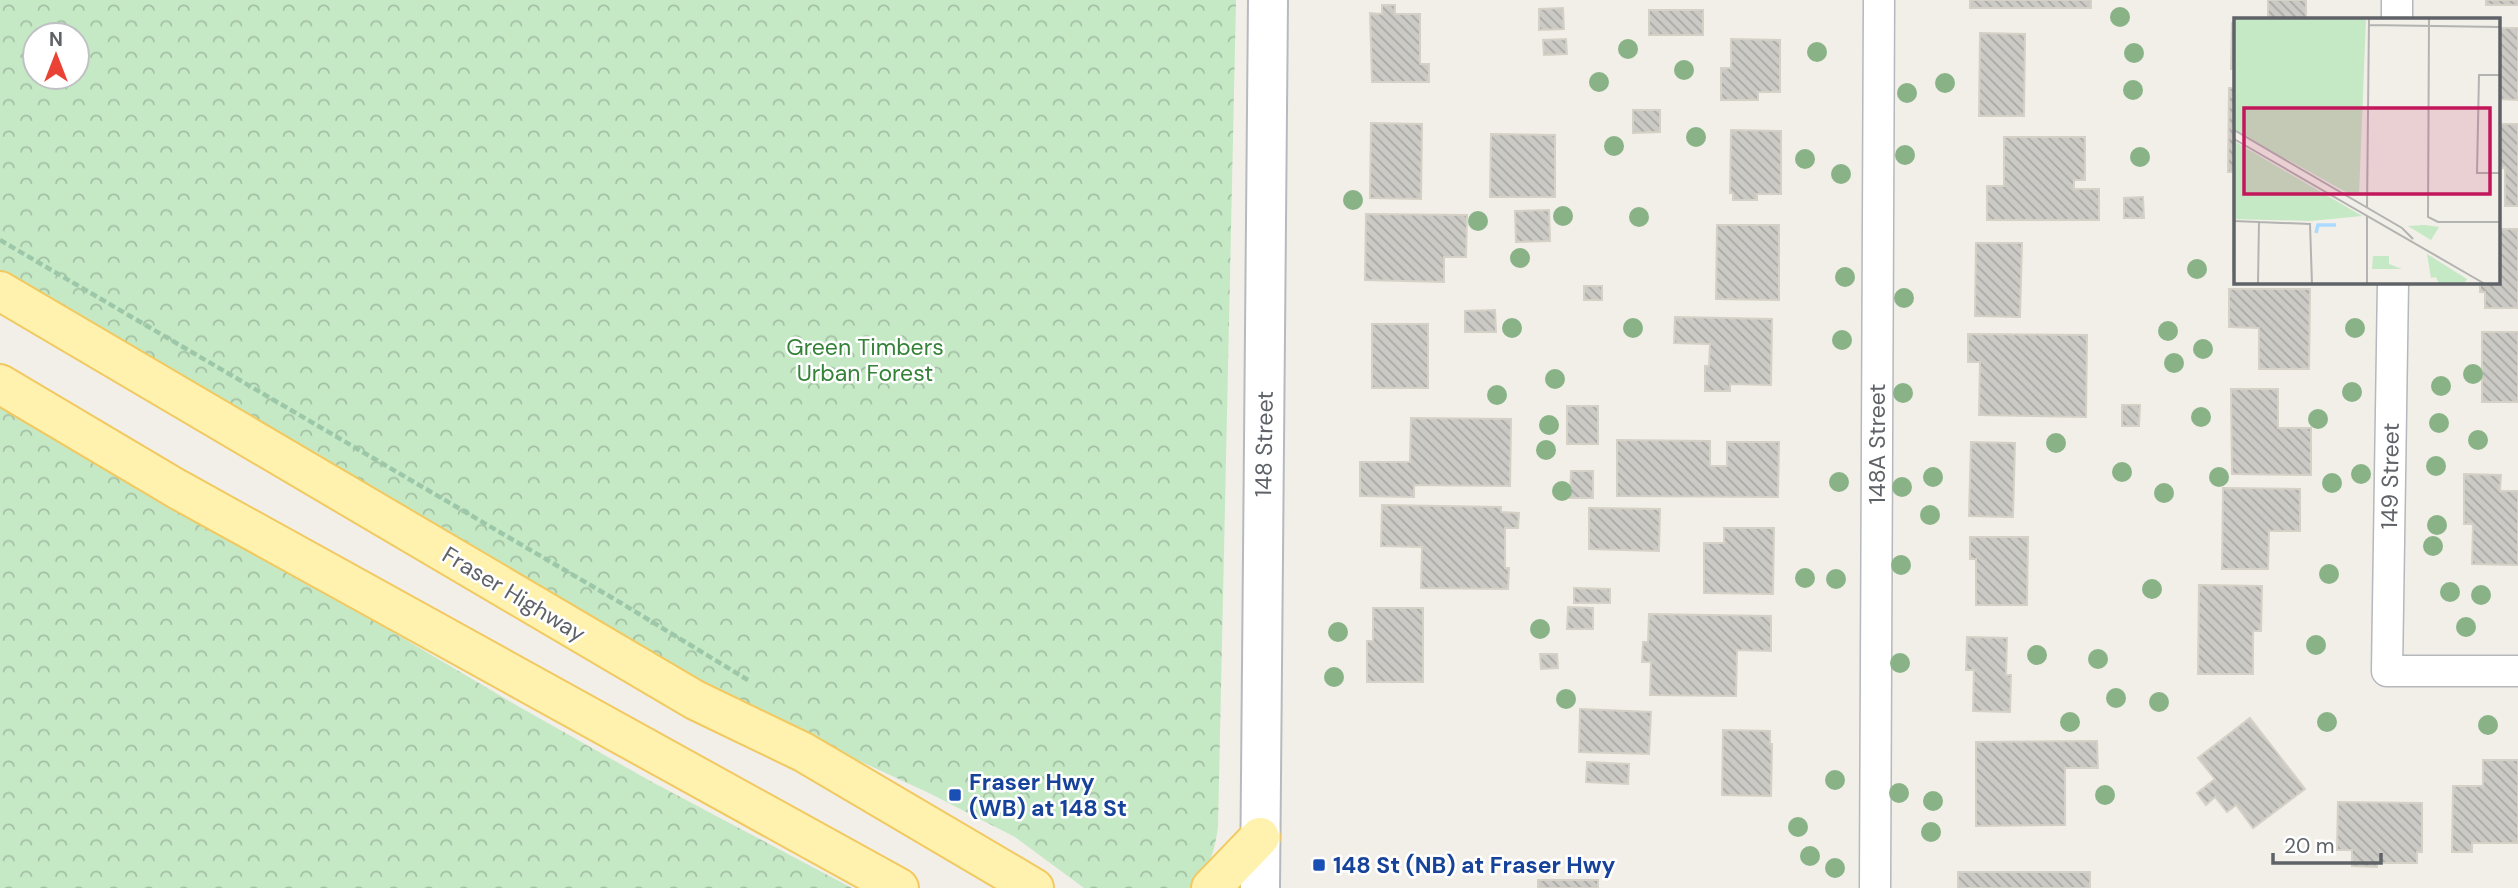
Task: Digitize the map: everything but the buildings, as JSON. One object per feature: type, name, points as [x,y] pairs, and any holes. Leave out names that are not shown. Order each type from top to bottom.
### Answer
[{"type":"main road","name":"148 Street","points":[[1260,888],[1268,0]]},
{"type":"main road","name":"Fraser Highway","points":[[0,291],[695,700],[803,752],[1034,888]]},
{"type":"main road","points":[[0,384],[177,489],[899,888]]},
{"type":"main road","points":[[1212,888],[1260,837]]},
{"type":"street","name":"148A Street","points":[[1875,888],[1879,0]]},
{"type":"street","points":[[2397,0],[2397,18]]},
{"type":"street","name":"149 Street","points":[[2393,284],[2387,671],[2518,671]]},
{"type":"path","points":[[0,240],[597,589],[750,682]]},
{"type":"green space","name":"Green Timbers Urban Forest","points":[[0,0],[1236,0],[1218,826],[1207,868],[1191,888],[1084,888],[1015,837],[929,793],[801,734],[662,663],[0,285]]},
{"type":"green space","points":[[0,399],[516,705],[652,782],[852,888],[0,888]]},
{"type":"place","name":"Fraser Hwy (WB) at 148 St","points":[[955,795]]},
{"type":"place","name":"148 St (NB) at Fraser Hwy","points":[[1319,865]]}]
